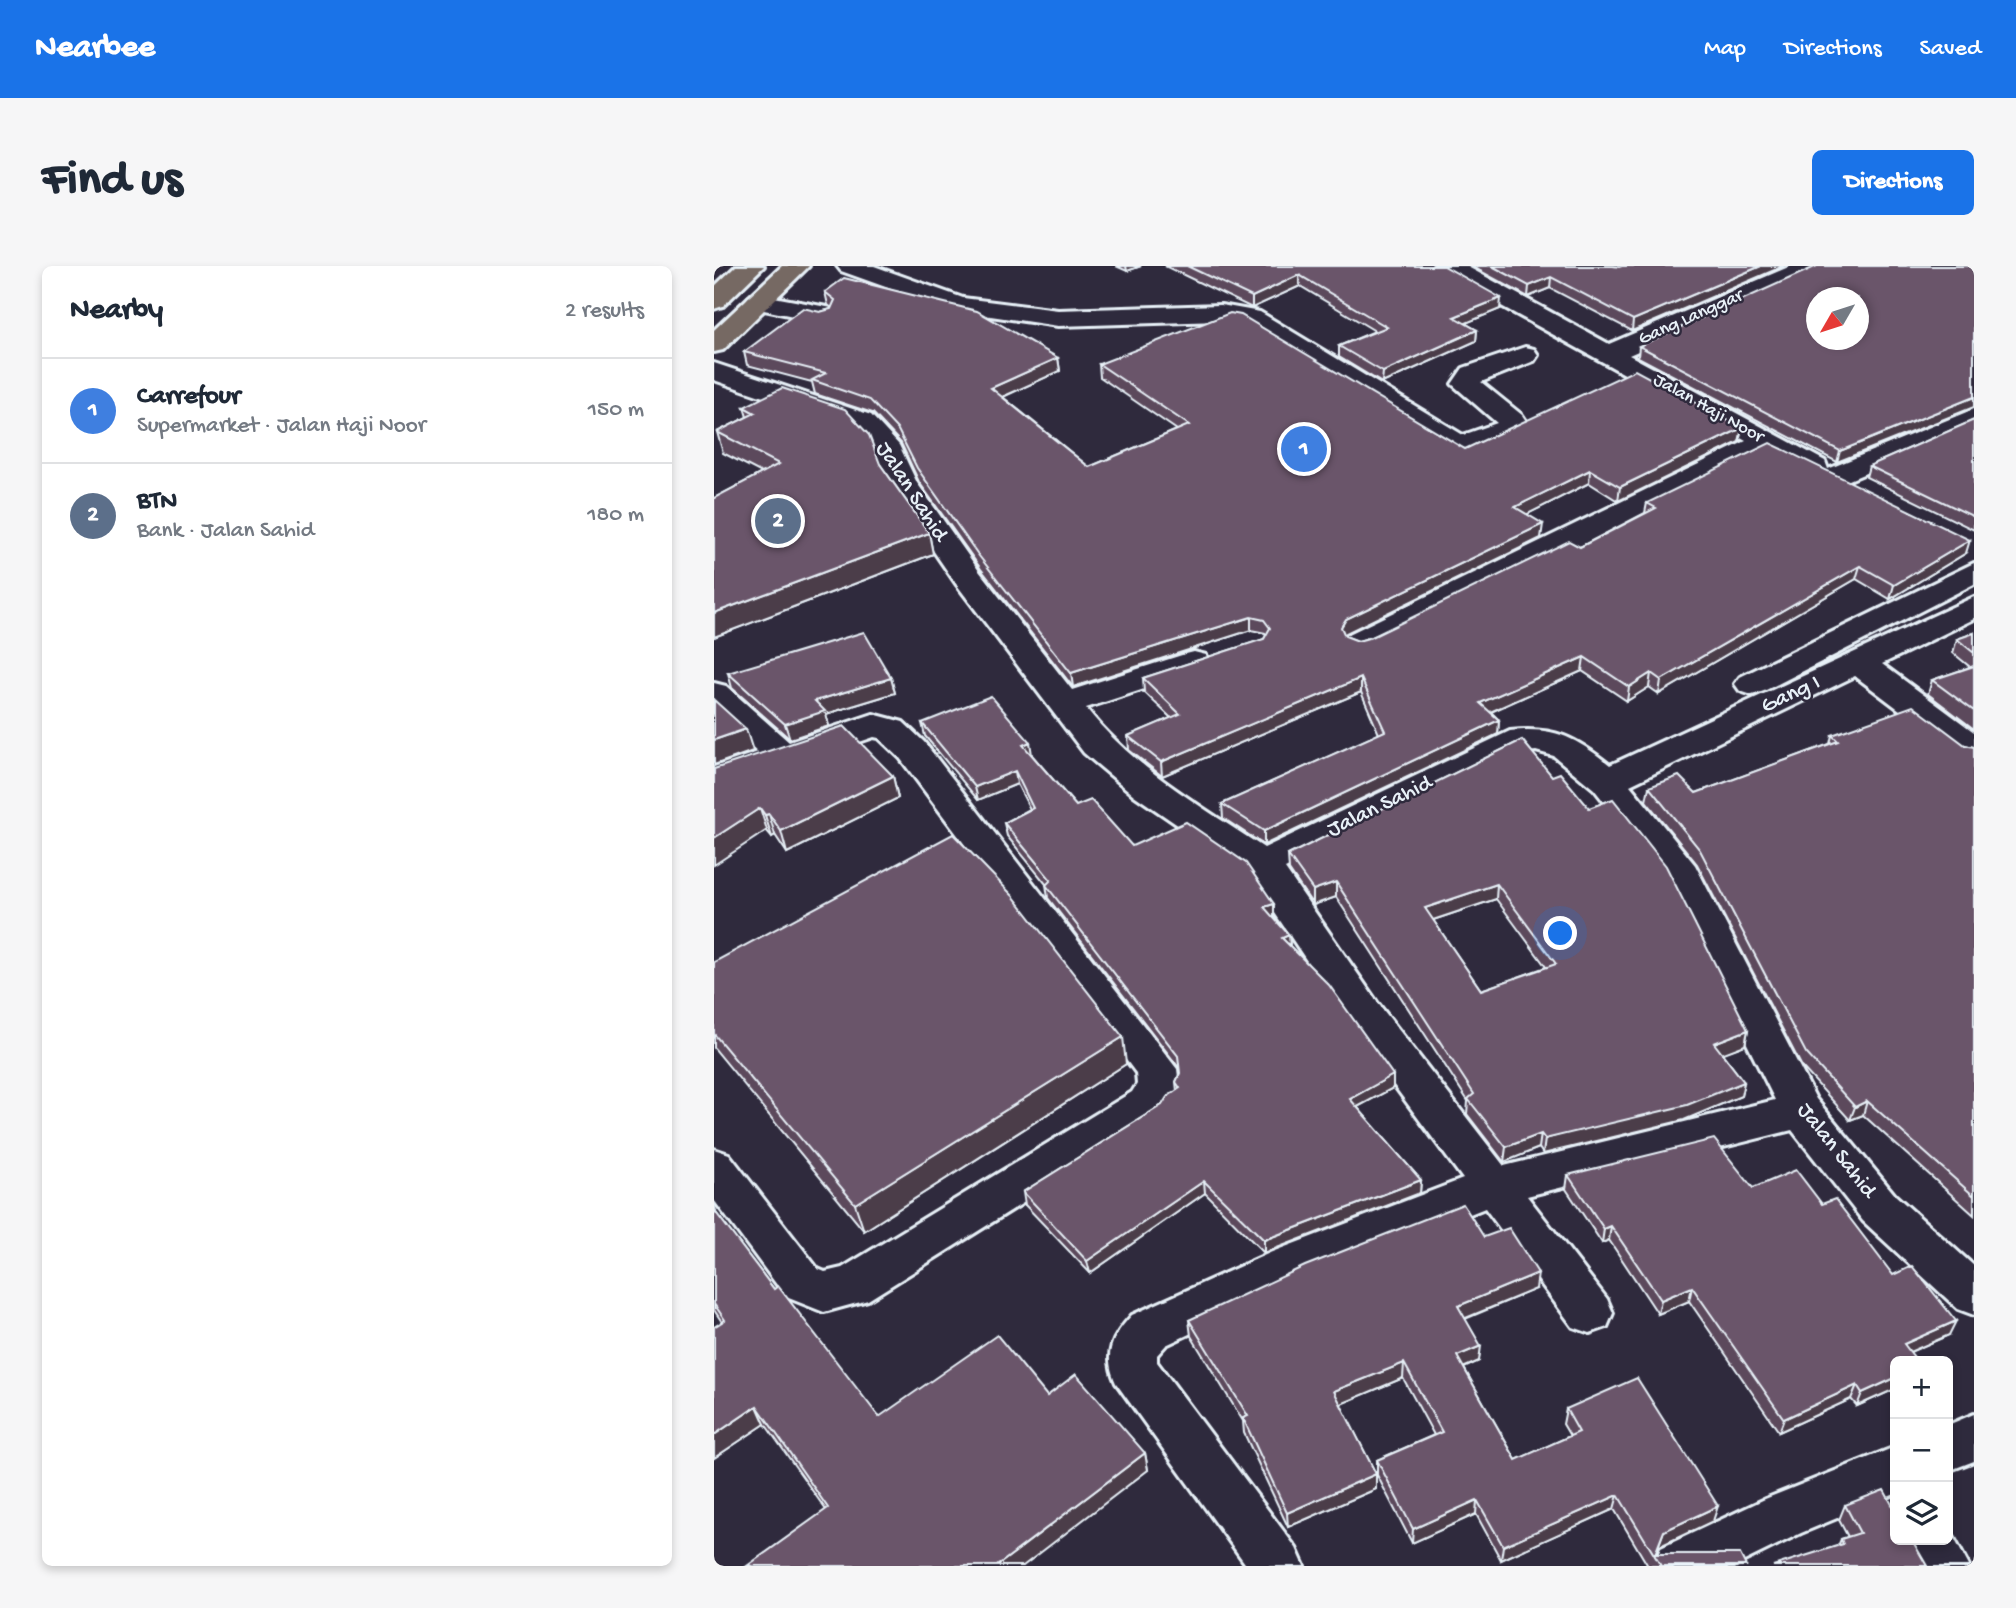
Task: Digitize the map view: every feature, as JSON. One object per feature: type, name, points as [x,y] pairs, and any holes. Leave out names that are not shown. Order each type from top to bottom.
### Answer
[{"type":"main road","points":[[714,301],[751,266]]},
{"type":"main road","points":[[714,344],[766,304],[796,266]]},
{"type":"street","name":"Jalan Haji Noor","points":[[1447,266],[1767,442],[1870,494]]},
{"type":"street","points":[[1750,266],[1777,280]]},
{"type":"street","name":"Gang Langgar","points":[[1608,354],[1812,266]]},
{"type":"street","points":[[862,270],[959,305],[1058,318],[1221,313],[1251,318],[1457,444],[1476,443],[1511,427],[1512,421],[1507,414],[1466,384],[1473,374],[1525,355]]},
{"type":"street","points":[[766,304],[813,312]]},
{"type":"street","name":"Jalan Sahid","points":[[716,371],[861,421],[889,451],[902,483],[1063,704],[1097,746],[1147,787],[1262,865],[1510,742],[1538,740],[1566,748],[1607,781],[1682,874],[1801,1111],[1879,1208],[1974,1295]]},
{"type":"street","points":[[1835,477],[1968,426]]},
{"type":"street","points":[[1359,642],[1767,442]]},
{"type":"street","points":[[1752,684],[1974,572]]},
{"type":"street","name":"Gang I","points":[[1607,781],[1974,607]]},
{"type":"street","points":[[1063,704],[1227,651]]},
{"type":"street","points":[[1859,663],[1974,750]]},
{"type":"street","points":[[714,694],[781,754]]},
{"type":"street","points":[[714,780],[781,754],[873,725],[891,730],[912,750],[1156,1069],[1158,1086],[1147,1104],[852,1286],[824,1292],[802,1283],[714,1167]]},
{"type":"street","points":[[1262,865],[1363,1013],[1590,1313]]},
{"type":"street","points":[[1278,1566],[1133,1368],[1133,1348],[1149,1330],[1289,1266],[1494,1186],[1801,1111]]},
{"type":"street","points":[[1953,1446],[1974,1437]]},
{"type":"street","points":[[1679,1566],[1783,1516],[1890,1478]]},
{"type":"street","points":[[1930,1545],[1943,1566]]},
{"type":"building","points":[[1187,266],[1444,266],[1501,298],[1454,317],[1477,330],[1383,372],[1339,346],[1387,327],[1299,275],[1252,297]]},
{"type":"building","points":[[1492,266],[1761,266],[1633,320],[1551,277],[1529,286]]},
{"type":"building","points":[[1817,266],[1974,266],[1974,397],[1840,451],[1639,346]]},
{"type":"building","points":[[844,278],[977,311],[1058,358],[991,388],[1089,467],[1189,425],[1099,364],[1230,313],[1241,315],[1465,449],[1635,370],[1742,428],[1620,487],[1590,470],[1515,507],[1543,524],[1346,619],[1341,627],[1345,636],[1358,641],[1372,637],[1569,541],[1580,547],[1656,508],[1647,503],[1770,443],[1970,540],[1894,585],[1860,566],[1661,680],[1651,673],[1629,687],[1584,657],[1480,703],[1499,720],[1264,831],[1222,804],[1385,731],[1361,678],[1161,762],[1128,736],[1180,714],[1143,678],[1264,639],[1270,628],[1264,620],[1251,617],[1071,673],[979,556],[917,468],[898,430],[870,400],[812,380],[826,373],[744,352],[803,308],[820,312],[831,309],[835,300],[825,292]]},
{"type":"building","points":[[782,388],[845,409],[869,435],[880,464],[929,533],[714,613],[714,498],[779,464],[717,432],[755,413],[744,407]]},
{"type":"building","points":[[1974,420],[1974,517],[1869,466]]},
{"type":"building","points":[[864,632],[891,678],[815,701],[825,711],[785,724],[728,673]]},
{"type":"building","points":[[1974,633],[1974,653],[1957,639]]},
{"type":"building","points":[[1974,666],[1974,711],[1932,680]]},
{"type":"building","points":[[991,696],[1030,742],[1023,745],[1076,806],[1091,800],[1132,846],[1186,822],[1246,863],[1274,904],[1264,907],[1289,935],[1282,938],[1329,985],[1393,1075],[1350,1099],[1421,1180],[1264,1240],[1204,1181],[1087,1261],[1023,1192],[1162,1105],[1167,1097],[1180,1088],[1176,1082],[1180,1073],[1178,1056],[1046,885],[1051,880],[1004,823],[1033,808],[1015,771],[975,787],[922,723]]},
{"type":"building","points":[[714,700],[746,729],[714,740]]},
{"type":"building","points":[[1913,706],[1965,745],[1974,747],[1974,1196],[1867,1101],[1855,1107],[1806,1053],[1700,850],[1649,787],[1679,776],[1696,793],[1838,741],[1832,735]]},
{"type":"building","points":[[844,726],[893,776],[781,831],[769,814],[765,815],[760,808],[714,838],[714,769]]},
{"type":"building","points":[[1522,740],[1552,776],[1560,773],[1589,808],[1613,799],[1666,866],[1748,1030],[1714,1043],[1744,1082],[1687,1105],[1545,1139],[1541,1134],[1506,1147],[1468,1099],[1474,1094],[1336,882],[1313,890],[1288,855]],"holes":[[[1497,884],[1556,964],[1481,990],[1425,908]]]},
{"type":"building","points":[[953,834],[1013,896],[1123,1037],[855,1204],[714,1034],[714,962]]},
{"type":"building","points":[[1714,1139],[1753,1188],[1796,1170],[1822,1204],[1835,1199],[1893,1275],[1912,1266],[1956,1321],[1904,1344],[1913,1356],[1890,1356],[1890,1380],[1862,1393],[1857,1385],[1784,1419],[1692,1287],[1661,1300],[1611,1226],[1604,1229],[1568,1175]]},
{"type":"building","points":[[1463,1204],[1484,1237],[1509,1228],[1538,1273],[1458,1306],[1481,1346],[1457,1356],[1516,1460],[1579,1432],[1566,1409],[1637,1378],[1718,1506],[1664,1531],[1655,1554],[1740,1554],[1746,1566],[1661,1566],[1618,1495],[1503,1546],[1477,1500],[1413,1529],[1377,1460],[1442,1432],[1404,1363],[1334,1391],[1376,1474],[1287,1513],[1243,1418],[1248,1416],[1189,1320],[1305,1266]]},
{"type":"building","points":[[714,1210],[774,1289],[778,1286],[879,1417],[997,1335],[1047,1396],[1076,1374],[1145,1453],[999,1566],[747,1566],[828,1508],[757,1406],[714,1435],[714,1327],[725,1320],[714,1304]]},
{"type":"building","points":[[1884,1490],[1890,1501],[1890,1545],[1915,1545],[1927,1566],[1773,1566],[1843,1544],[1841,1539],[1860,1533],[1845,1505]]},
{"type":"place","name":"Carrefour","points":[[1304,449]]},
{"type":"place","name":"BTN","points":[[778,521]]}]
